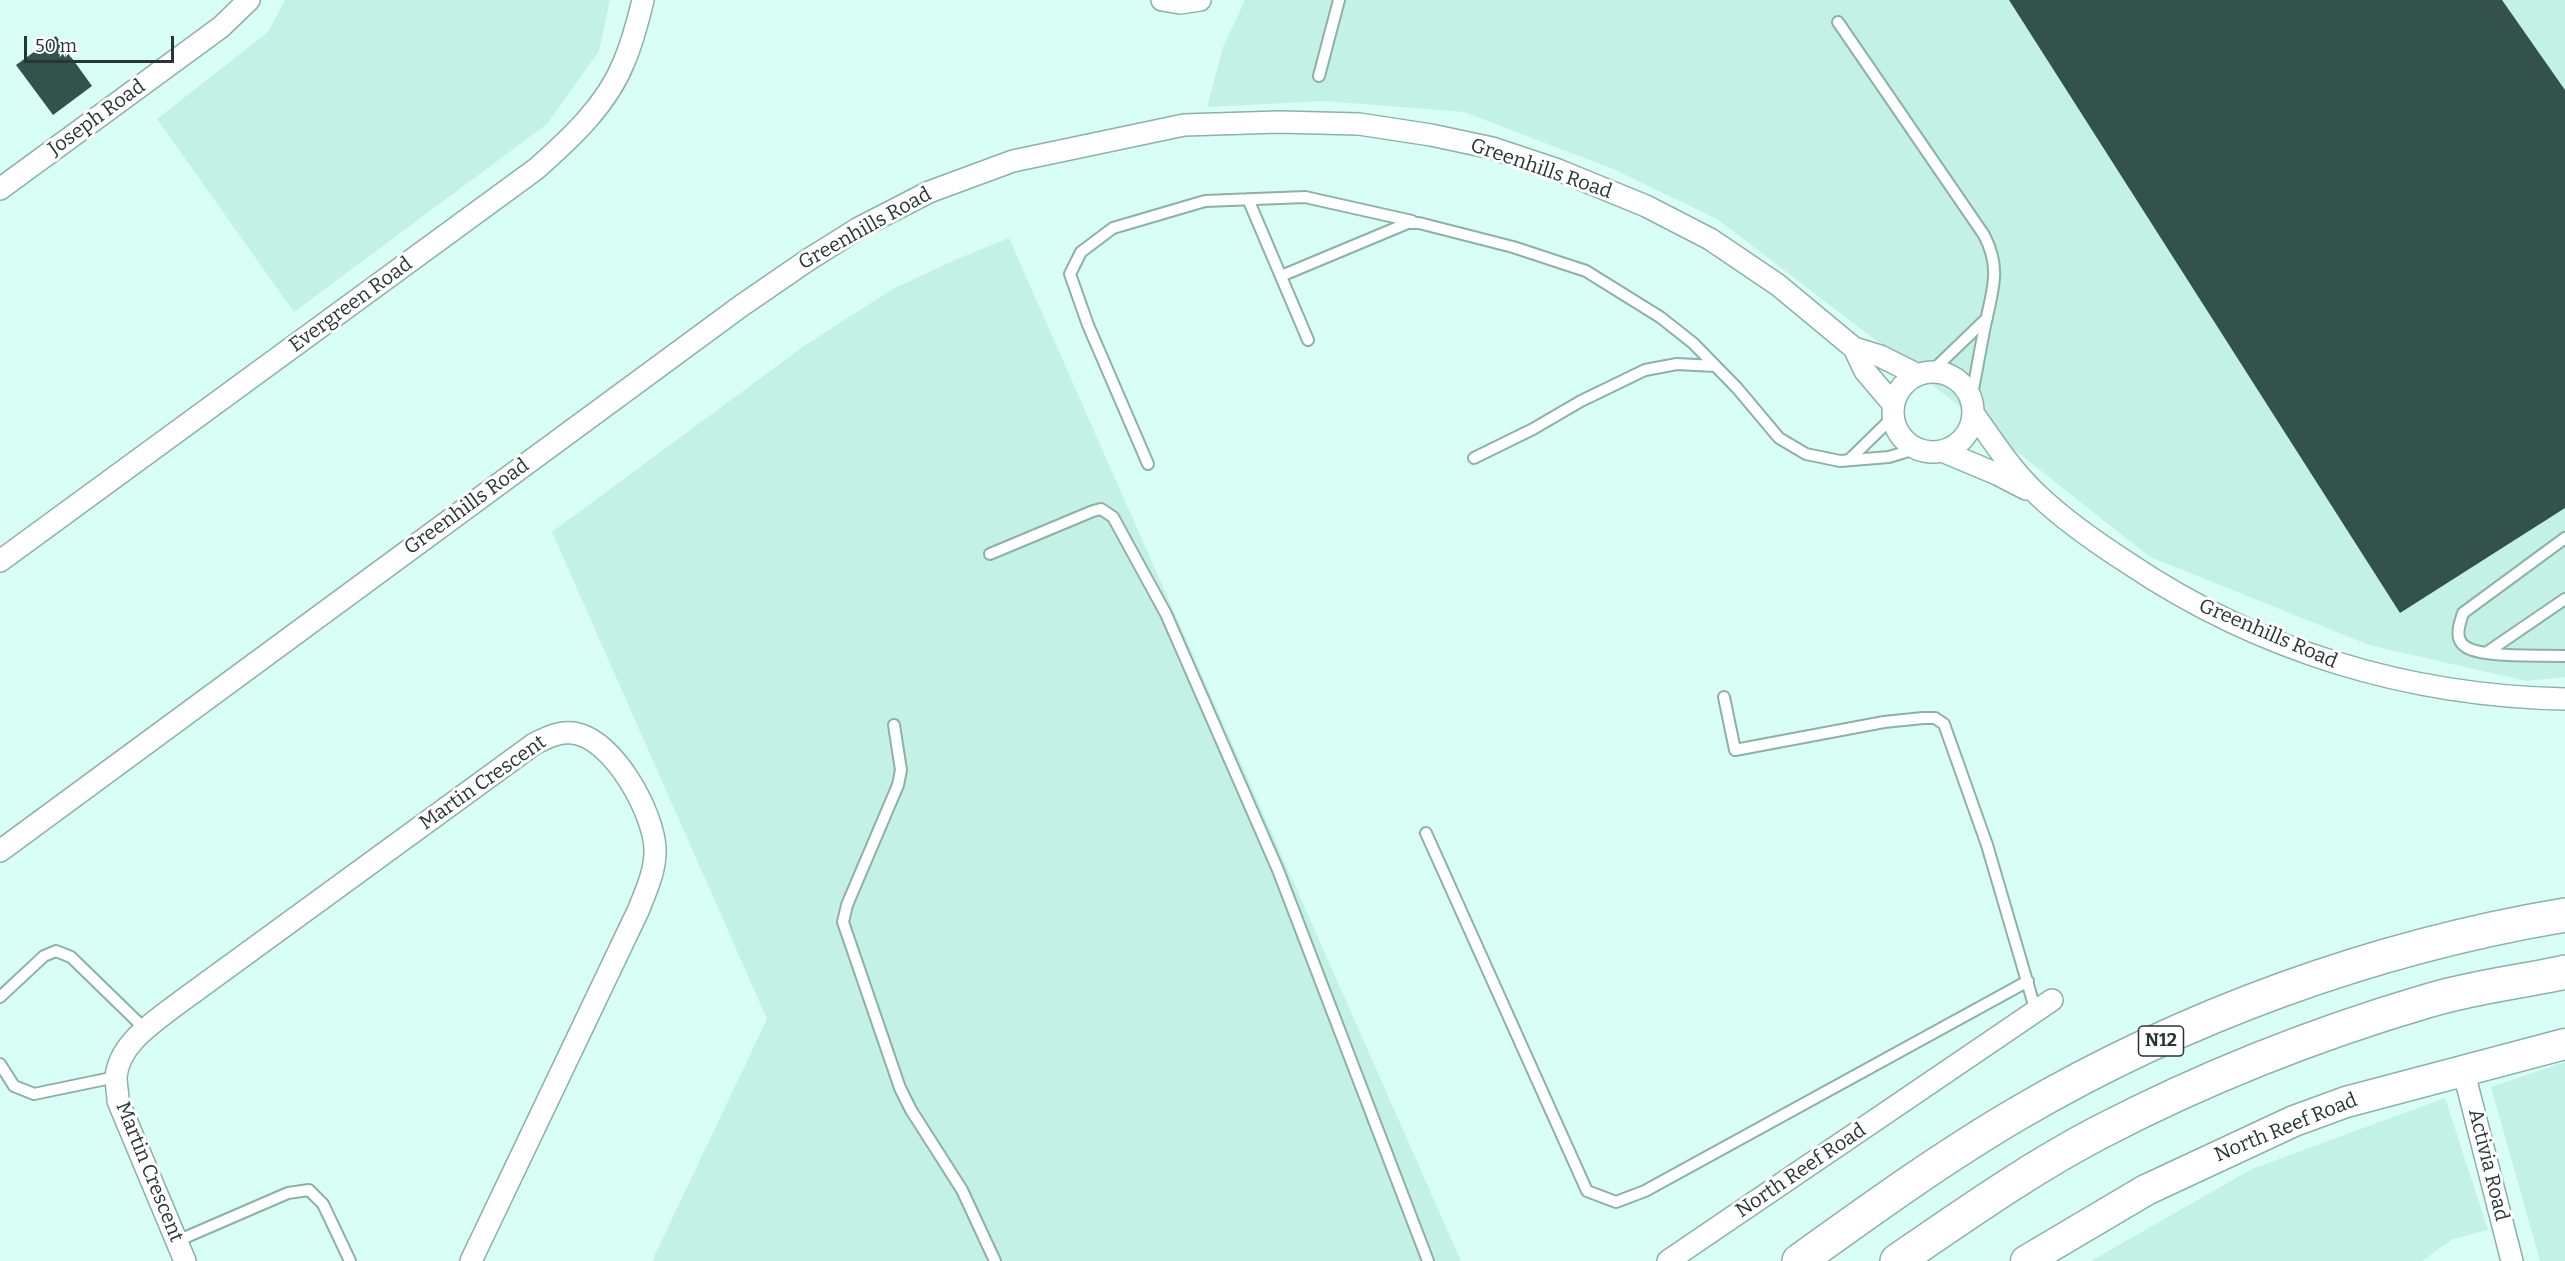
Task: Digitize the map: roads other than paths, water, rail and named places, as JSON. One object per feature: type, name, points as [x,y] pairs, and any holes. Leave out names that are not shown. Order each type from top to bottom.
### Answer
[{"type":"highway","name":"N12","points":[[1799,1261],[1959,1149],[2019,1113],[2099,1070],[2173,1035],[2239,1006],[2381,958],[2446,939],[2565,915]]},
{"type":"highway","points":[[1897,1261],[1997,1193],[2099,1133],[2235,1069],[2341,1029],[2430,1000],[2565,972]]},
{"type":"main road","name":"North Reef Road","points":[[2026,1261],[2146,1190],[2294,1120],[2346,1102],[2463,1069],[2565,1044]]},
{"type":"street","name":"Joseph Road","points":[[0,189],[221,27],[249,0]]},
{"type":"street","name":"Evergreen Road","points":[[0,561],[536,169],[580,127],[611,88],[624,63],[643,0]]},
{"type":"street","name":"Greenhills Road","points":[[0,851],[741,306],[808,260],[859,228],[929,192],[1013,161],[1184,124],[1279,122],[1359,124],[1462,141],[1492,148],[1558,170],[1646,206],[1710,239],[1778,285],[1854,348],[1924,373]]},
{"type":"street","name":"Greenhills Road","points":[[1854,348],[1865,371],[1893,411]]},
{"type":"street","points":[[1924,373],[1944,374],[1956,379],[1965,388],[1972,406],[1970,426],[1964,437],[1954,446],[1942,451],[1928,452],[1915,449],[1904,441],[1896,430],[1893,411],[1898,392],[1907,382],[1924,373]]},
{"type":"street","name":"Greenhills Road","points":[[1972,406],[2016,471],[2037,494],[2092,540],[2163,587],[2229,622],[2306,654],[2377,676],[2452,691],[2565,699]]},
{"type":"street","name":"Greenhills Road","points":[[1942,451],[2037,494]]},
{"type":"street","name":"Martin Crescent","points":[[181,1251],[118,1101],[116,1077],[121,1059],[132,1042],[145,1029],[534,744],[553,734],[577,734],[599,744],[612,757],[635,791],[651,826],[655,849],[654,867],[638,910],[471,1261]]},
{"type":"street","name":"North Reef Road","points":[[1668,1261],[2044,1006]]},
{"type":"street","name":"Activia Road","points":[[2463,1069],[2512,1261]]},
{"type":"lane","points":[[1319,76],[1339,0]]},
{"type":"lane","points":[[1839,22],[1984,235],[1992,251],[1994,285],[1992,302],[1987,318],[1972,406]]},
{"type":"lane","points":[[1148,464],[1088,325],[1070,274],[1081,252],[1113,228],[1205,201],[1305,197],[1419,222],[1513,247],[1586,271],[1660,318],[1693,343],[1737,388],[1779,438],[1806,454],[1828,459],[1850,459],[1889,457],[1915,449]]},
{"type":"lane","points":[[1248,199],[1308,340]]},
{"type":"lane","points":[[1281,276],[1408,223],[1419,222]]},
{"type":"lane","points":[[1924,373],[1987,318]]},
{"type":"lane","points":[[1474,458],[1645,370],[1677,364],[1715,366]]},
{"type":"lane","points":[[1850,459],[1893,411]]},
{"type":"lane","points":[[990,554],[1093,511],[1101,509],[1113,517],[1166,614],[1278,870],[1428,1261]]},
{"type":"lane","points":[[2565,538],[2463,613],[2458,629],[2461,642],[2466,647],[2486,653],[2565,656]]},
{"type":"lane","points":[[2486,653],[2565,599]]},
{"type":"lane","points":[[1724,698],[1735,750],[1884,722],[1923,717],[1935,718],[1944,724],[1987,844],[2028,981],[2044,1006]]},
{"type":"lane","points":[[894,725],[901,770],[898,785],[847,904],[843,922],[900,1088],[911,1110],[962,1190],[995,1261]]},
{"type":"lane","points":[[1426,833],[1587,1191],[1616,1202],[1645,1191],[2028,981]]},
{"type":"lane","points":[[0,997],[44,956],[56,951],[71,957],[145,1029]]},
{"type":"lane","points":[[0,1064],[14,1086],[34,1094],[116,1077]]},
{"type":"lane","points":[[181,1251],[288,1193],[309,1190],[323,1204],[350,1261]]}]
